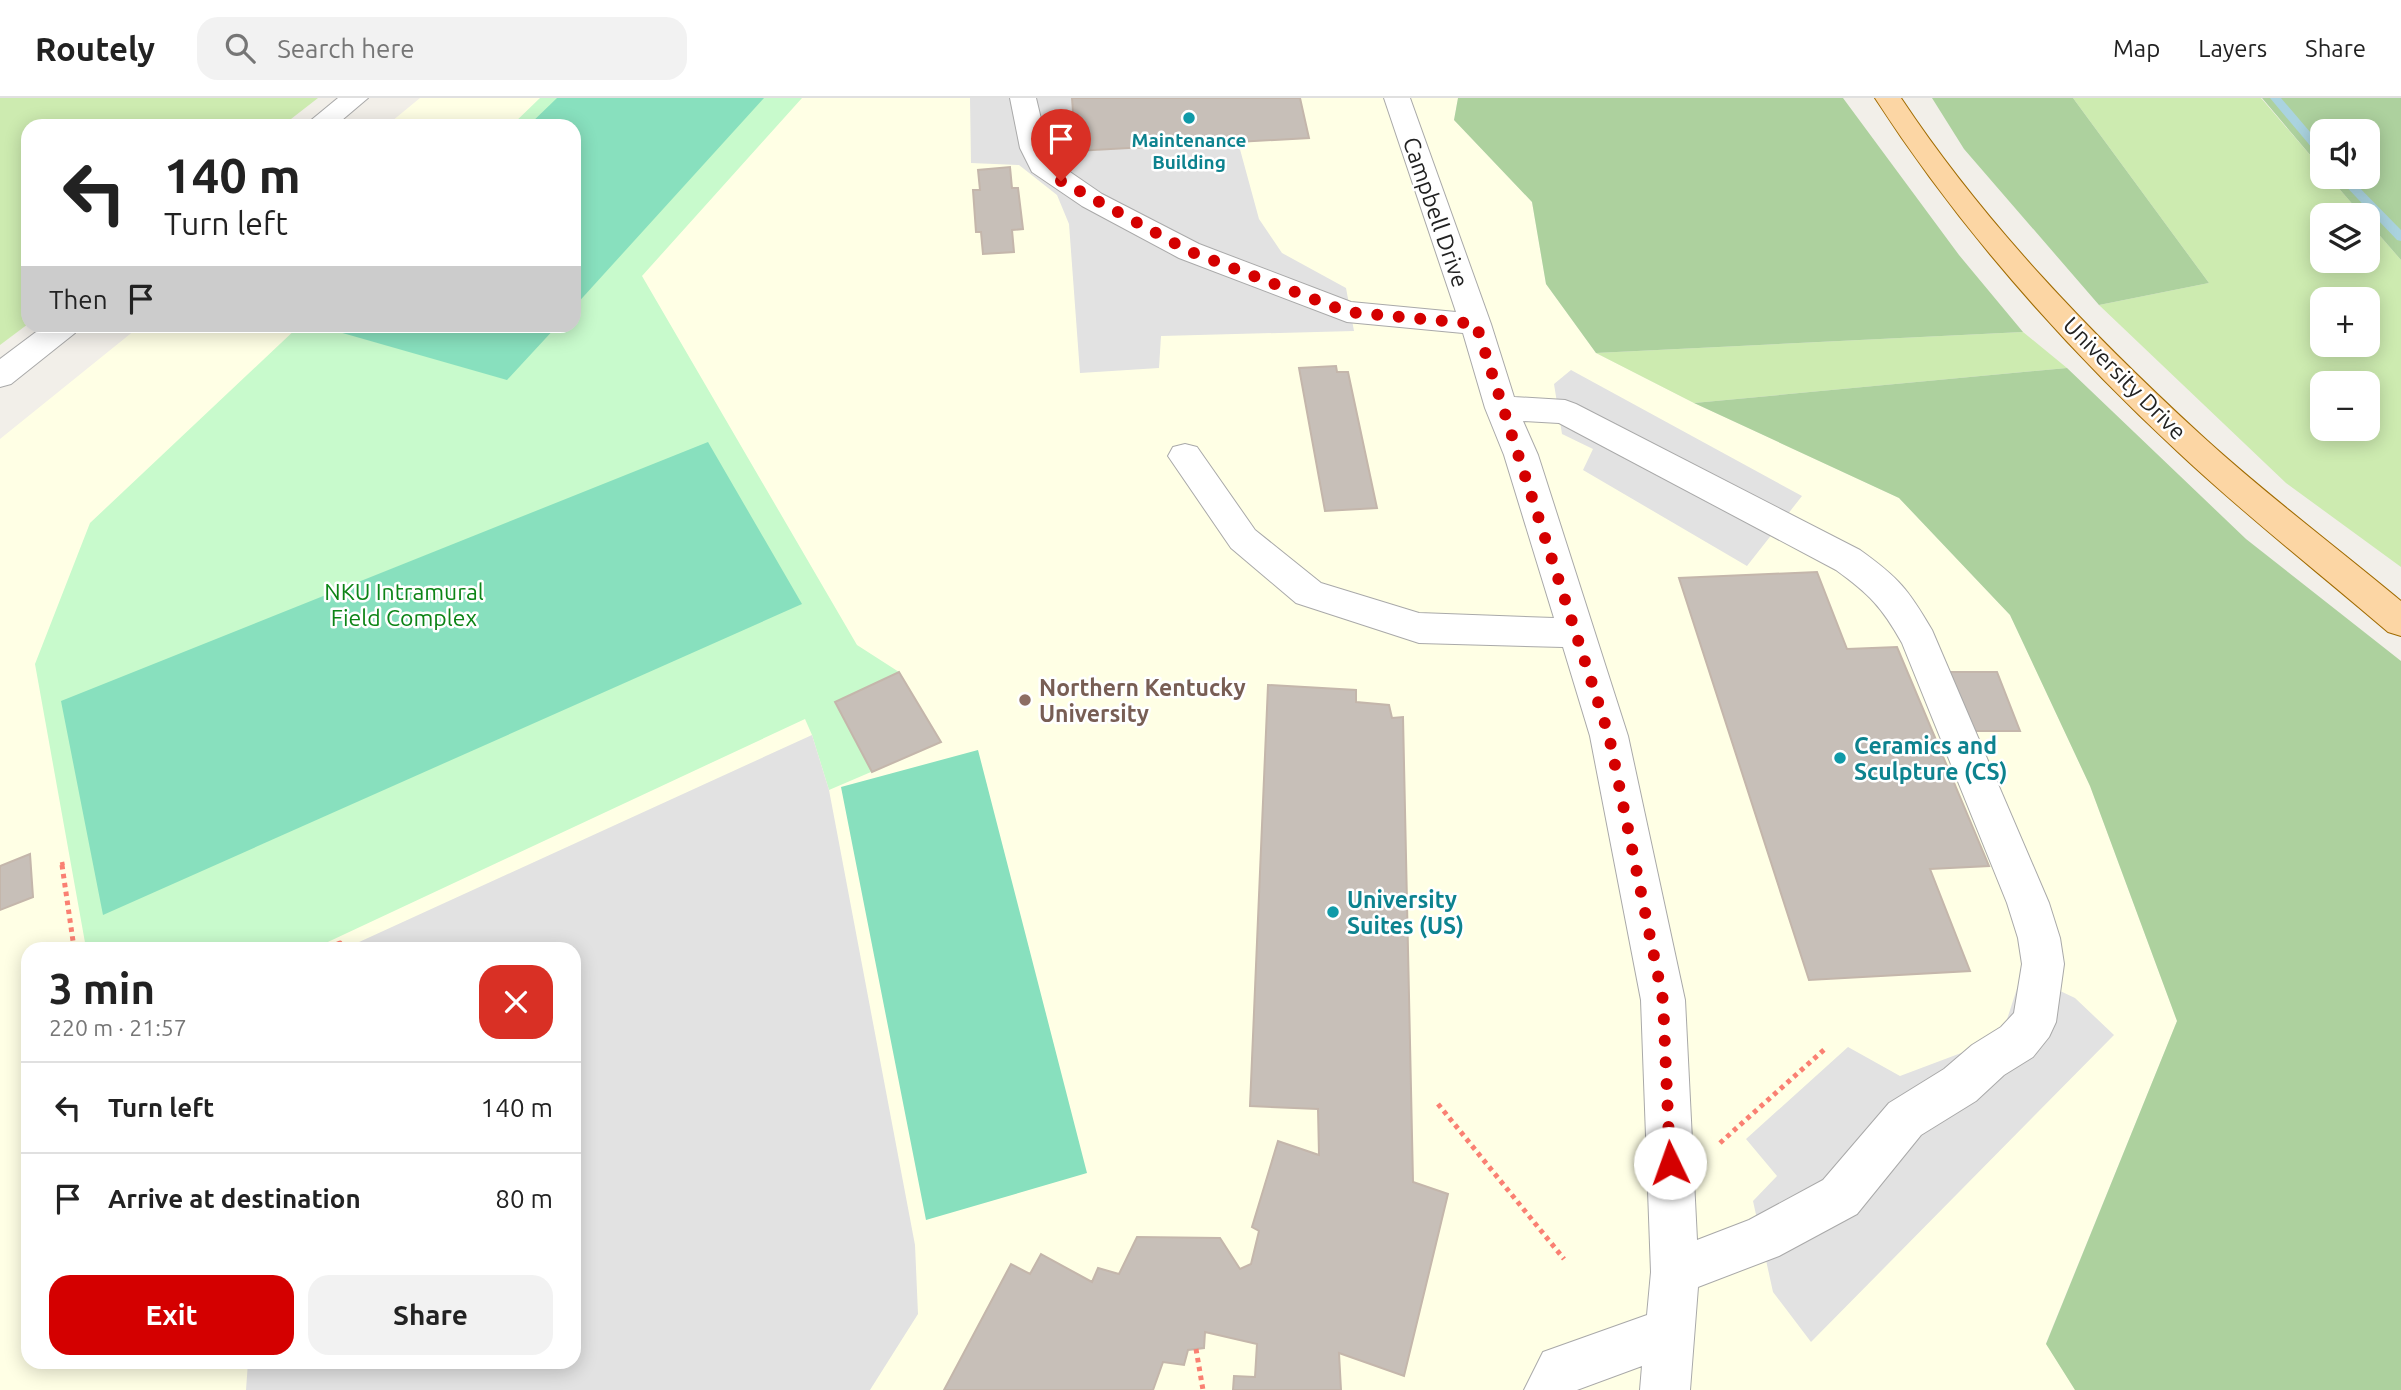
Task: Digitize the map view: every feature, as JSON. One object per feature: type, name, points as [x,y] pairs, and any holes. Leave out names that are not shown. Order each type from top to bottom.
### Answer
[{"type":"main road","name":"University Drive","points":[[1888,98],[1924,153],[1972,215],[2080,335],[2200,452],[2401,622]]},
{"type":"street","points":[[327,119],[355,98]]},
{"type":"street","points":[[1023,98],[1034,148],[1042,166],[1092,200],[1189,251],[1347,312],[1476,324]]},
{"type":"street","name":"Campbell Drive","points":[[1397,98],[1476,324],[1502,408],[1521,456],[1609,736],[1663,1000],[1675,1272],[1665,1390]]},
{"type":"street","points":[[0,376],[55,333]]},
{"type":"street","points":[[1502,408],[1565,412],[1848,560],[1877,581],[1897,601],[1919,640],[2028,903],[2039,938],[2043,964],[2034,1023],[2017,1042],[1987,1060],[1961,1085],[1905,1119],[1840,1197],[1762,1239],[1675,1272]]},
{"type":"street","points":[[1185,456],[1243,540],[1309,593],[1419,628],[1577,634]]},
{"type":"street","points":[[1549,1390],[1561,1370],[1668,1332]]},
{"type":"path","points":[[62,862],[74,942]]},
{"type":"path","points":[[1714,1148],[1826,1048]]},
{"type":"path","points":[[1438,1104],[1564,1259]]},
{"type":"path","points":[[1196,1349],[1203,1390]]},
{"type":"shaded area","name":"Northern Kentucky University","points":[[420,98],[1458,98],[1454,120],[1532,202],[1546,284],[1596,353],[1694,403],[1899,498],[2010,615],[2090,786],[2177,1021],[2046,1343],[2075,1390],[0,1390],[0,439],[131,333],[581,333],[581,119],[394,119]]},
{"type":"shaded area","points":[[970,98],[1072,98],[1076,151],[1238,142],[1259,219],[1282,253],[1346,288],[1354,331],[1161,336],[1159,368],[1080,373],[1069,224],[1057,195],[1019,165],[971,163]]},
{"type":"shaded area","points":[[1571,370],[1802,496],[1747,566],[1583,470],[1593,449],[1562,434],[1554,384]]},
{"type":"shaded area","points":[[812,735],[829,790],[915,1245],[918,1314],[870,1390],[246,1390],[248,1369],[581,1369],[581,942],[359,942]]},
{"type":"shaded area","points":[[2022,973],[2075,998],[2114,1035],[1811,1342],[1773,1292],[1753,1201],[1777,1176],[1746,1139],[1848,1047],[1900,1076],[2001,1038]]},
{"type":"green space","points":[[0,98],[318,98],[291,119],[21,119],[21,329],[0,345]]},
{"type":"green space","name":"NKU Intramural Field Complex","points":[[540,98],[802,98],[642,276],[857,645],[899,672],[941,742],[829,790],[805,719],[328,942],[85,942],[35,664],[90,523],[292,333],[581,333],[581,119],[518,119]]},
{"type":"green space","points":[[557,98],[764,98],[581,299],[581,119],[535,119]]},
{"type":"green space","points":[[1458,98],[1843,98],[1959,255],[2023,332],[1596,353],[1546,284],[1532,202],[1454,120]]},
{"type":"green space","points":[[1932,98],[2073,98],[2209,283],[2099,305],[1964,149]]},
{"type":"green space","points":[[2073,98],[2261,98],[2310,155],[2310,189],[2339,189],[2352,203],[2310,203],[2310,273],[2380,273],[2380,236],[2401,260],[2401,567],[2286,483],[2099,305],[2209,283]]},
{"type":"green space","points":[[2262,98],[2401,98],[2401,260],[2380,236],[2380,203],[2352,203],[2339,189],[2380,189],[2380,119],[2310,119],[2310,155]]},
{"type":"green space","points":[[2023,332],[2067,368],[1694,403],[1596,353]]},
{"type":"green space","points":[[342,333],[551,333],[507,380]]},
{"type":"green space","points":[[2067,368],[2246,539],[2401,661],[2401,1390],[2075,1390],[2046,1344],[2177,1021],[2090,786],[2010,615],[1899,498],[1694,403]]},
{"type":"green space","points":[[708,442],[802,604],[103,915],[61,701]]},
{"type":"green space","points":[[978,750],[1087,1173],[926,1220],[841,787]]},
{"type":"building","name":"Maintenance Building","points":[[1072,98],[1300,98],[1309,138],[1076,151]]},
{"type":"building","points":[[1010,167],[1012,188],[1018,188],[1023,229],[1012,230],[1014,252],[983,254],[981,232],[976,232],[973,190],[980,190],[978,170]]},
{"type":"building","points":[[1336,366],[1337,372],[1348,372],[1377,508],[1325,511],[1299,368]]},
{"type":"building","name":"Ceramics and Sculpture (CS)","points":[[1817,572],[1847,649],[1897,647],[1989,866],[1930,869],[1970,971],[1809,980],[1679,578]]},
{"type":"building","points":[[899,672],[941,742],[872,772],[835,702]]},
{"type":"building","points":[[1950,672],[1997,672],[2020,731],[1972,731]]},
{"type":"building","name":"University Suites (US)","points":[[1268,685],[1356,690],[1356,702],[1389,705],[1392,718],[1403,717],[1413,1182],[1448,1194],[1404,1376],[1339,1353],[1341,1390],[1233,1390],[1234,1376],[1255,1377],[1257,1344],[1205,1332],[1204,1348],[1188,1350],[1184,1365],[1163,1362],[1153,1390],[944,1390],[1011,1264],[1030,1274],[1041,1254],[1092,1282],[1098,1268],[1119,1274],[1137,1237],[1220,1238],[1240,1269],[1251,1264],[1259,1231],[1252,1227],[1278,1141],[1319,1155],[1318,1109],[1250,1106]]},
{"type":"building","points":[[30,854],[33,897],[0,910],[0,866]]},
{"type":"waterway","points":[[2275,98],[2310,139]]},
{"type":"waterway","points":[[2355,189],[2401,237]]},
{"type":"place","name":"Maintenance Building","points":[[1189,118]]},
{"type":"place","name":"Northern Kentucky University","points":[[1025,700]]},
{"type":"place","name":"Ceramics and Sculpture (CS)","points":[[1840,758]]},
{"type":"place","name":"University Suites (US)","points":[[1333,912]]},
{"type":"route","points":[[1061,181],[1189,251],[1347,312],[1476,324],[1502,408],[1521,456],[1609,736],[1663,1000],[1670,1163]]}]
